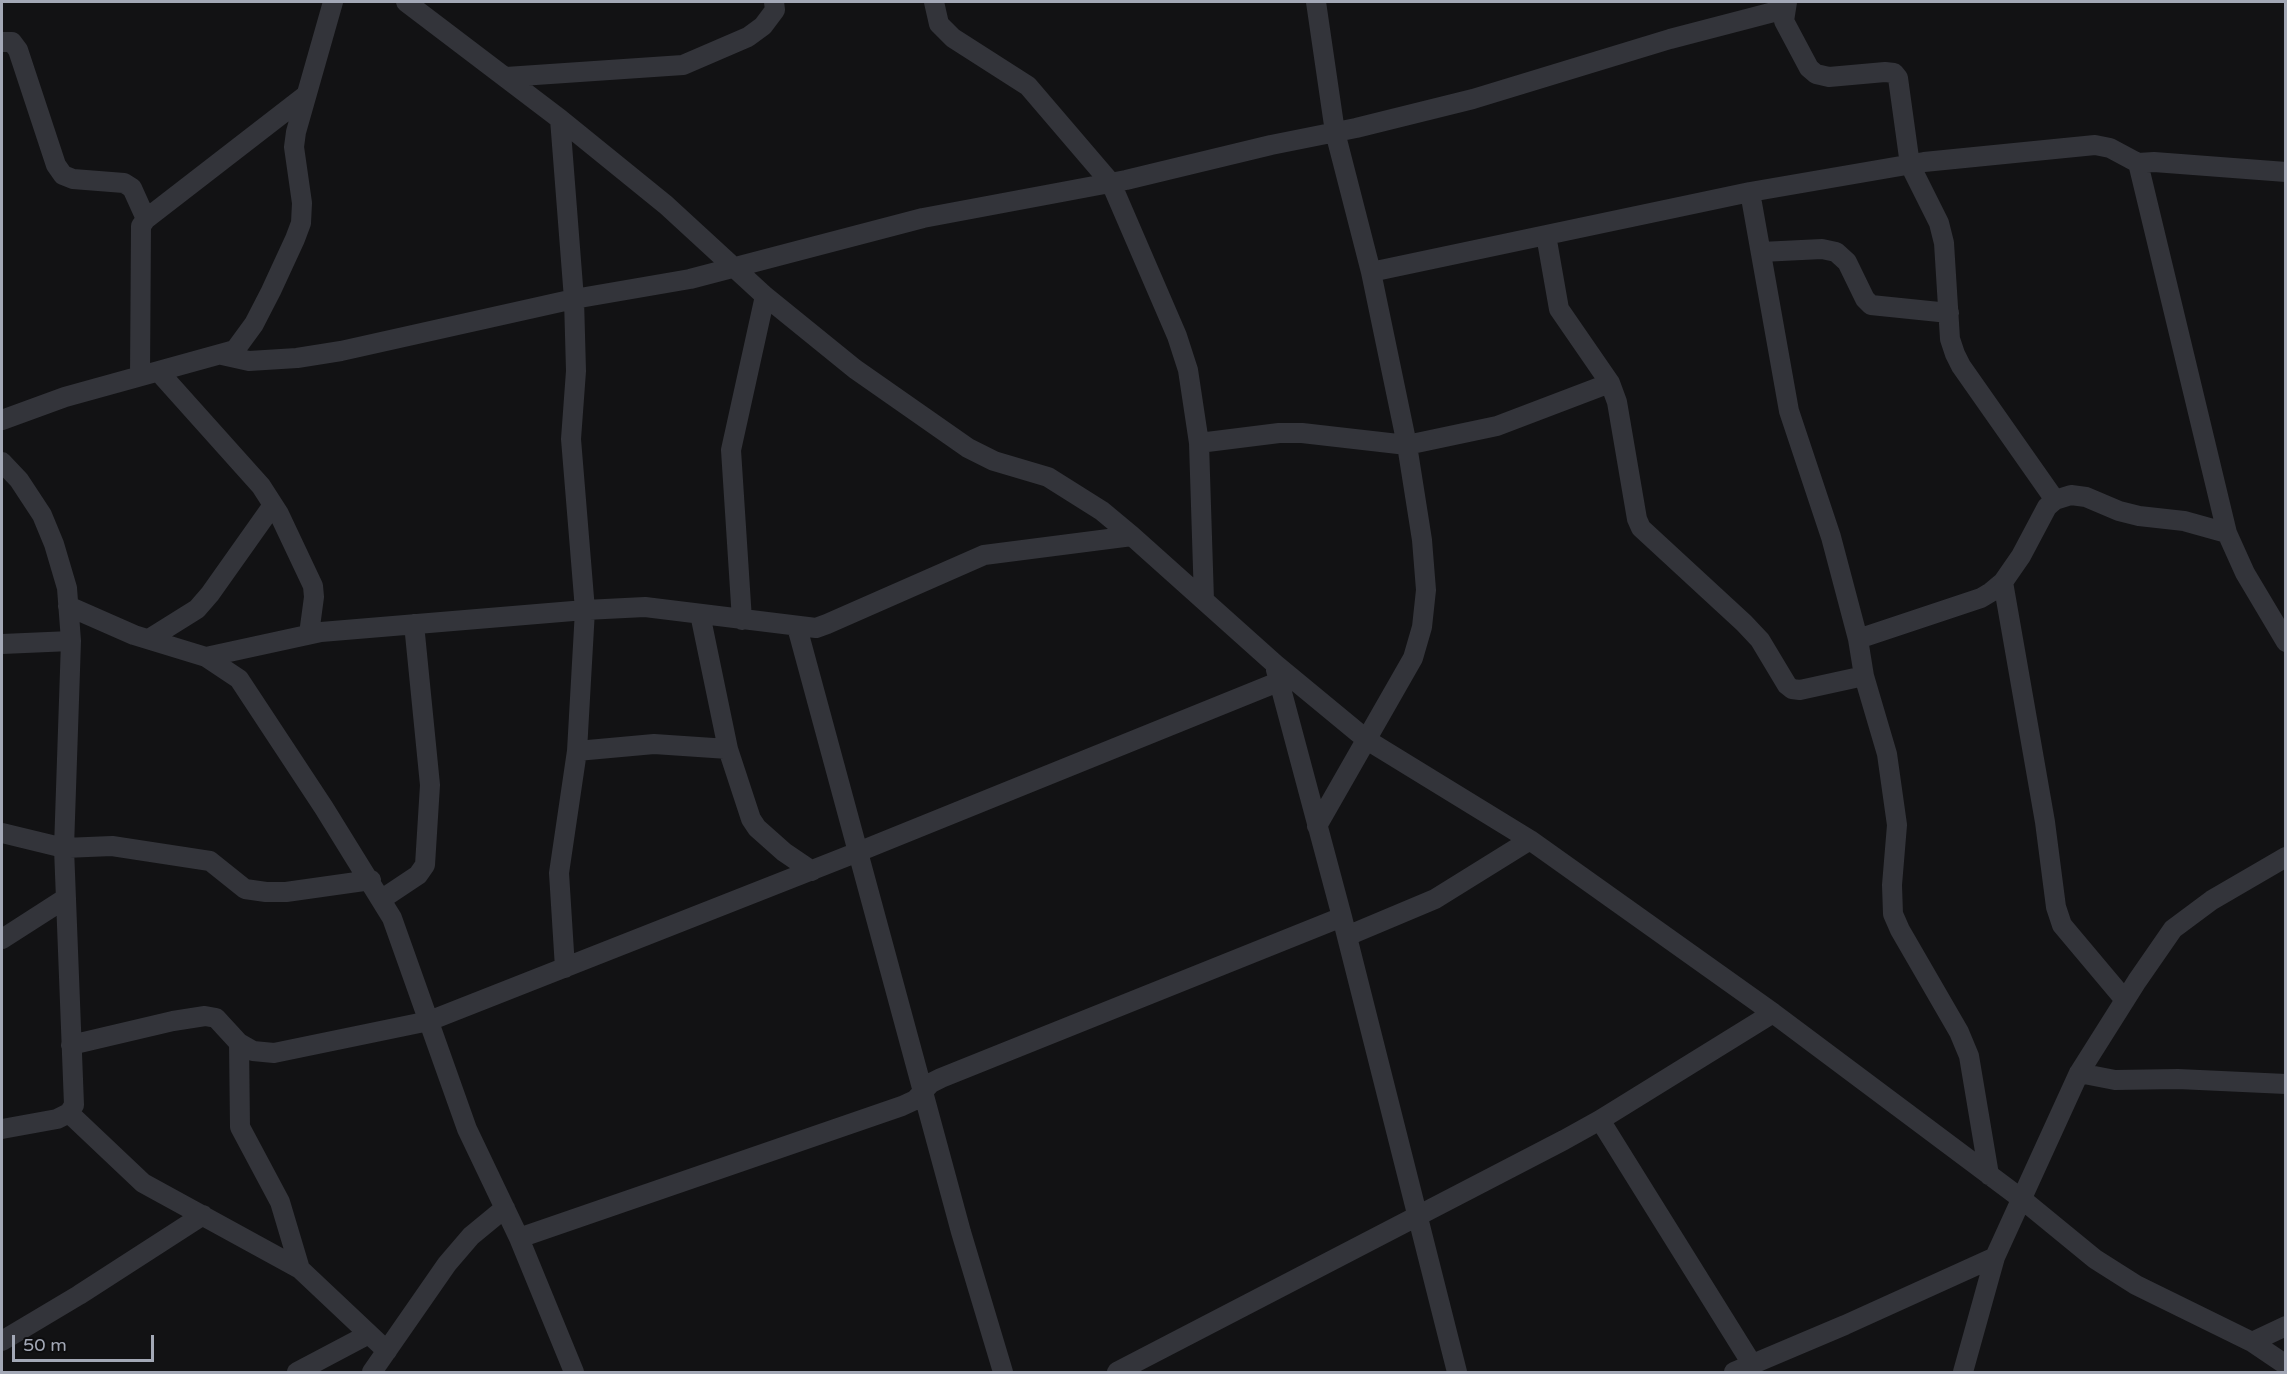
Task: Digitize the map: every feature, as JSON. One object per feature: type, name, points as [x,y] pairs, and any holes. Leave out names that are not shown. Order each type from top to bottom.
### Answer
[{"type":"street","points":[[2,420],[65,397],[235,350],[254,324],[296,239],[301,223],[302,203],[294,147],[305,96],[333,2]]},
{"type":"street","points":[[406,2],[560,119],[666,205],[765,296],[787,311],[855,369],[968,448],[994,461],[1048,477],[1102,511],[1204,600],[1277,673],[1367,740],[1530,840],[1773,1012],[2023,1200],[2095,1259],[2136,1285],[2252,1342],[2286,1365]]},
{"type":"street","points":[[506,77],[682,65],[748,37],[763,26],[775,10],[774,2]]},
{"type":"street","points":[[934,2],[939,24],[953,38],[1028,86],[1111,183],[1177,336],[1188,370],[1199,443],[1204,600]]},
{"type":"street","points":[[1316,2],[1335,132],[1371,272],[1407,446],[1422,540],[1426,590],[1422,627],[1413,658],[1317,826]]},
{"type":"street","points":[[222,355],[249,361],[341,351],[574,299],[737,269],[923,218],[1111,183],[1473,99],[1786,5],[1784,21],[1809,68],[1816,74],[1829,77],[1885,72],[1894,73],[1898,78],[1910,165],[1939,223],[1944,243],[1950,339],[1961,366],[2055,500]]},
{"type":"street","points":[[2,42],[12,42],[18,50],[56,165],[63,175],[74,179],[124,183],[132,188],[146,219]]},
{"type":"street","points":[[305,96],[146,219],[141,226],[140,236],[149,373],[261,486],[313,586],[314,597],[309,634]]},
{"type":"street","points":[[560,119],[574,299],[576,372],[571,439],[585,610],[577,751],[558,873],[565,968]]},
{"type":"street","points":[[1371,272],[1750,192],[1910,165],[2095,145],[2110,148],[2138,163],[2154,162],[2286,172]]},
{"type":"street","points":[[2138,163],[2227,533],[2245,573],[2286,642]]},
{"type":"street","points":[[1750,192],[1789,411],[1831,537],[1858,639],[1864,676],[1887,754],[1897,825],[1892,885],[1893,914],[1959,1032],[1969,1056],[1989,1175]]},
{"type":"street","points":[[1546,235],[1559,309],[1610,383],[1617,402],[1637,519],[1641,528],[1760,640],[1787,685],[1792,689],[1800,690],[1864,676]]},
{"type":"street","points":[[1761,252],[1822,249],[1836,252],[1847,262],[1865,299],[1871,304],[1949,313]]},
{"type":"street","points":[[742,620],[731,450],[765,296]]},
{"type":"street","points":[[1199,443],[1279,432],[1407,446],[1497,426],[1610,383]]},
{"type":"street","points":[[2,462],[19,480],[42,515],[54,544],[67,588],[71,641],[64,848],[74,1105],[69,1113],[57,1119],[2,1129]]},
{"type":"street","points":[[1858,639],[1981,598],[2002,582],[2021,556],[2047,507],[2055,500],[2072,495],[2086,497],[2119,511],[2139,516],[2184,520],[2227,533]]},
{"type":"street","points":[[149,639],[197,609],[273,506]]},
{"type":"street","points":[[206,657],[309,634],[585,610],[645,608],[816,628],[984,555],[1132,536]]},
{"type":"street","points":[[2002,582],[2045,822],[2056,907],[2062,925],[2125,1000]]},
{"type":"street","points":[[68,606],[149,639],[206,657],[239,678],[371,880],[392,918],[467,1129],[519,1238],[574,1372]]},
{"type":"street","points":[[700,614],[728,750],[751,819],[757,828],[784,852],[812,871]]},
{"type":"street","points":[[382,900],[418,875],[425,865],[430,785],[414,624]]},
{"type":"street","points":[[797,627],[961,1232],[1004,1372]]},
{"type":"street","points":[[2,644],[71,641]]},
{"type":"street","points":[[1277,673],[1347,936],[1457,1372]]},
{"type":"street","points":[[71,1045],[172,1021],[205,1016],[216,1018],[239,1043],[253,1051],[274,1053],[429,1021],[812,871],[1277,673]]},
{"type":"street","points":[[577,751],[654,744],[728,750]]},
{"type":"street","points":[[2,833],[64,848],[112,846],[210,861],[246,889],[266,892],[286,892],[371,880]]},
{"type":"street","points":[[1347,936],[1435,899],[1530,840]]},
{"type":"street","points":[[1963,1372],[1995,1257],[2079,1073],[2173,929],[2212,900],[2286,857]]},
{"type":"street","points":[[2,939],[66,898]]},
{"type":"street","points":[[519,1238],[902,1106],[941,1078],[1342,917]]},
{"type":"street","points":[[1117,1372],[1600,1120],[1773,1012]]},
{"type":"street","points":[[239,1043],[240,1127],[280,1202],[300,1269]]},
{"type":"street","points":[[2079,1073],[2115,1080],[2178,1079],[2286,1084]]},
{"type":"street","points":[[69,1113],[143,1184],[300,1269],[387,1351]]},
{"type":"street","points":[[1600,1120],[1752,1364]]},
{"type":"street","points":[[372,1372],[447,1264],[471,1236],[505,1208]]},
{"type":"street","points":[[2,1341],[79,1295],[203,1215]]},
{"type":"street","points":[[1734,1372],[1995,1257]]},
{"type":"street","points":[[2252,1342],[2286,1326]]},
{"type":"street","points":[[297,1372],[369,1334]]}]
